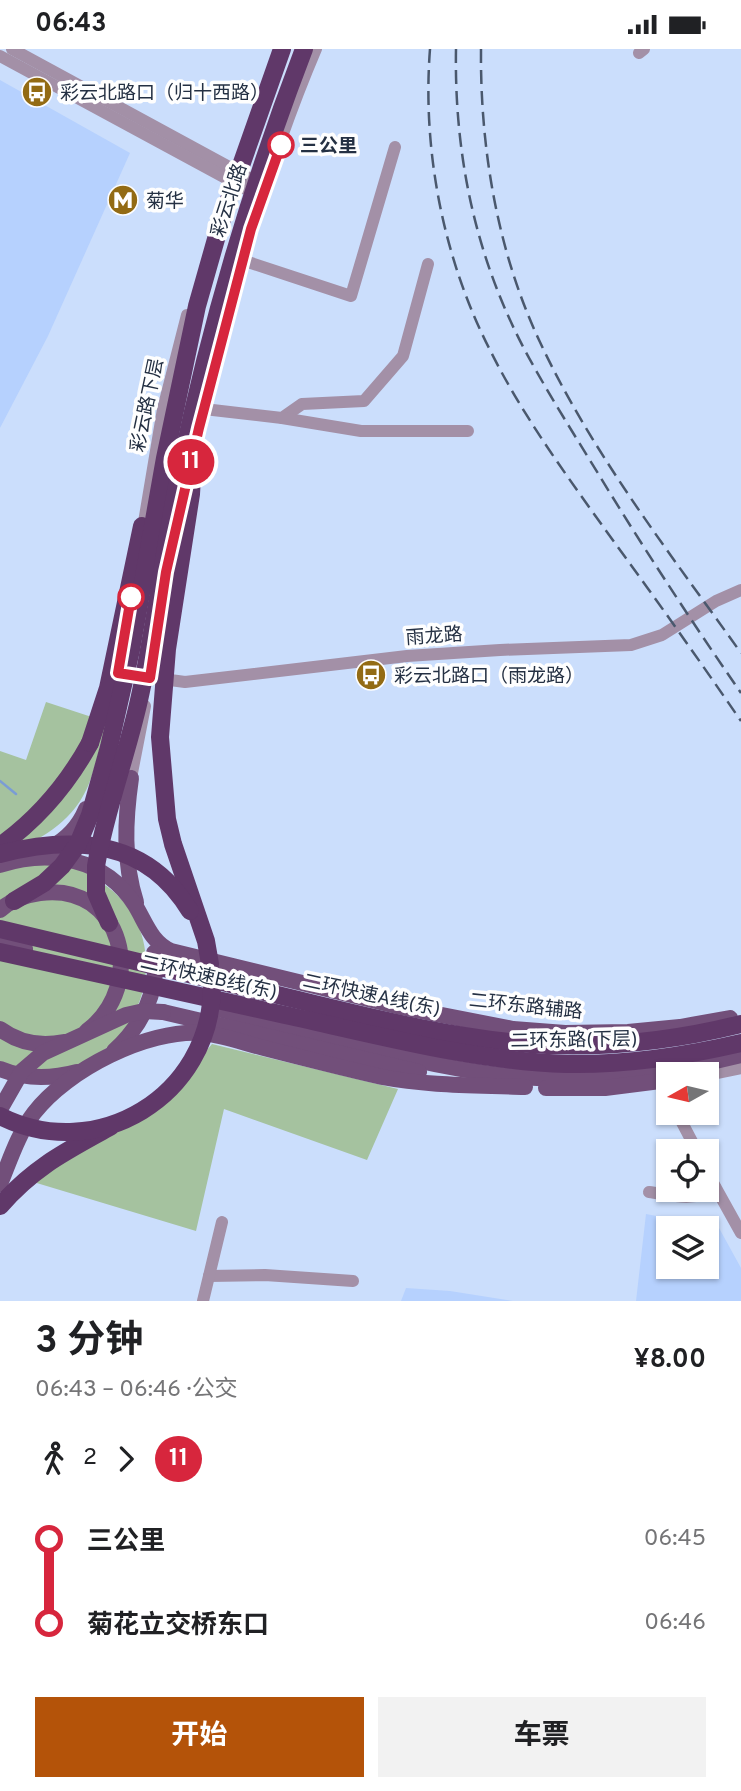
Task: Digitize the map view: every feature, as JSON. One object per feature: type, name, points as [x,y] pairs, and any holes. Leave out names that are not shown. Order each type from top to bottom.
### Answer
[{"type":"highway","name":"彩云北路","points":[[184,363],[220,225],[282,49]]},
{"type":"highway","name":"彩云北路","points":[[203,368],[242,222],[304,49]]},
{"type":"highway","points":[[0,846],[44,809],[63,787],[80,762],[96,728],[108,688],[137,545],[184,363]]},
{"type":"highway","points":[[7,905],[44,883],[62,866],[78,844],[90,815],[131,650],[184,363]]},
{"type":"highway","points":[[109,923],[96,893],[96,866],[141,694],[176,489],[203,368]]},
{"type":"highway","points":[[0,1206],[32,1173],[51,1160],[166,1094],[182,1078],[194,1060],[210,1013],[210,964],[206,941],[167,819],[160,737],[167,649],[192,485],[195,413],[203,368]]},
{"type":"highway","points":[[0,854],[36,846],[72,843],[107,848],[134,857],[162,876],[179,894],[200,930],[210,964]]},
{"type":"highway","name":"二环快速A线(东)","points":[[0,929],[433,1030],[518,1043],[628,1043],[693,1035],[741,1024]]},
{"type":"highway","name":"二环快速B线(东)","points":[[0,952],[332,1025],[515,1060],[576,1064],[739,1049]]},
{"type":"highway","points":[[1,1112],[30,1128],[67,1132],[89,1130],[120,1122]]},
{"type":"main road","points":[[0,1184],[15,1146],[42,1103],[68,1081],[115,1050],[133,1031],[150,998],[155,961],[152,941],[132,887],[127,859],[126,823],[131,778]]},
{"type":"main road","points":[[0,865],[46,851],[66,837],[83,815],[97,780]]},
{"type":"main road","points":[[0,865],[47,857],[78,861],[107,876],[121,888],[144,921]]},
{"type":"main road","points":[[0,1029],[18,1040],[33,1044],[74,1038],[96,1024],[112,1004],[120,979],[120,954],[109,923],[96,907],[68,894],[35,894],[7,905]]},
{"type":"main road","name":"二环东路辅路","points":[[144,921],[153,939],[161,946],[186,955],[475,1023],[547,1032],[613,1033],[680,1027],[741,1016]]},
{"type":"main road","name":"二环东路(下层)","points":[[0,943],[458,1053],[656,1081]]},
{"type":"main road","name":"二环东路(下层)","points":[[0,958],[448,1065],[521,1077],[587,1070],[652,1058],[739,1049]]},
{"type":"main road","points":[[1,1112],[15,1081],[29,1064],[43,1053],[126,1014],[153,1010],[377,1064],[461,1080],[525,1087]]},
{"type":"main road","points":[[0,1069],[21,1075],[51,1077],[81,1071],[163,1036],[190,1033],[217,1036],[387,1078],[433,1084],[593,1089],[656,1083]]},
{"type":"main road","points":[[613,1033],[648,1034],[739,1049]]},
{"type":"main road","points":[[712,1062],[739,1049]]},
{"type":"main road","name":"二环东路(下层)","points":[[710,1062],[739,1049]]},
{"type":"street","points":[[12,49],[231,175]]},
{"type":"street","name":"彩云路下层","points":[[97,780],[166,391],[218,209],[275,49]]},
{"type":"street","points":[[131,778],[166,572],[204,409],[243,260],[264,192],[302,81],[316,49]]},
{"type":"street","points":[[0,56],[264,192]]},
{"type":"street","points":[[243,260],[351,296],[395,147]]},
{"type":"street","points":[[282,418],[302,404],[364,401],[403,356],[428,264]]},
{"type":"street","points":[[204,409],[361,431],[468,431]]},
{"type":"street","name":"雨龙路","points":[[118,673],[185,682],[407,656],[631,645],[662,635],[716,601],[741,590]]},
{"type":"street","points":[[719,1065],[739,1049]]},
{"type":"street","points":[[649,1192],[656,1193]]},
{"type":"street","points":[[719,1194],[741,1233]]},
{"type":"street","points":[[203,1301],[222,1222]]},
{"type":"street","points":[[209,1276],[265,1275],[353,1281]]},
{"type":"shaded area","points":[[0,80],[130,153],[48,336],[0,428]]},
{"type":"shaded area","points":[[646,1214],[656,1216],[656,1279],[719,1279],[719,1228],[741,1268],[741,1301],[636,1301]]},
{"type":"shaded area","points":[[406,1288],[450,1291],[513,1301],[401,1301]]},
{"type":"green space","points":[[46,702],[107,722],[94,770],[83,796],[67,817],[36,840],[0,856],[0,751],[26,760]]},
{"type":"green space","points":[[30,863],[73,867],[97,880],[121,899],[136,922],[145,947],[146,974],[140,1001],[127,1026],[109,1046],[84,1062],[49,1072],[0,1063],[0,871]]},
{"type":"green space","points":[[212,1044],[398,1089],[367,1160],[224,1109],[196,1231],[30,1181],[170,1093]]},
{"type":"waterway","points":[[0,781],[16,794]]},
{"type":"railway","points":[[430,49],[430,127],[440,205],[461,281],[491,352],[548,448],[741,721]]},
{"type":"railway","points":[[456,49],[456,91],[465,173],[473,213],[497,290],[549,393],[668,585],[741,693]]},
{"type":"railway","points":[[481,49],[484,123],[494,197],[502,234],[524,306],[560,381],[607,462],[741,653]]},
{"type":"bus line","name":"11","points":[[131,597],[118,673],[150,678],[166,572],[199,428],[251,229],[281,145]]},
{"type":"place","name":"彩云北路口（归十西路）","points":[[37,92]]},
{"type":"place","name":"三公里","points":[[281,145]]},
{"type":"place","name":"菊华","points":[[123,200]]},
{"type":"place","name":"彩云北路口（雨龙路）","points":[[371,675]]}]
